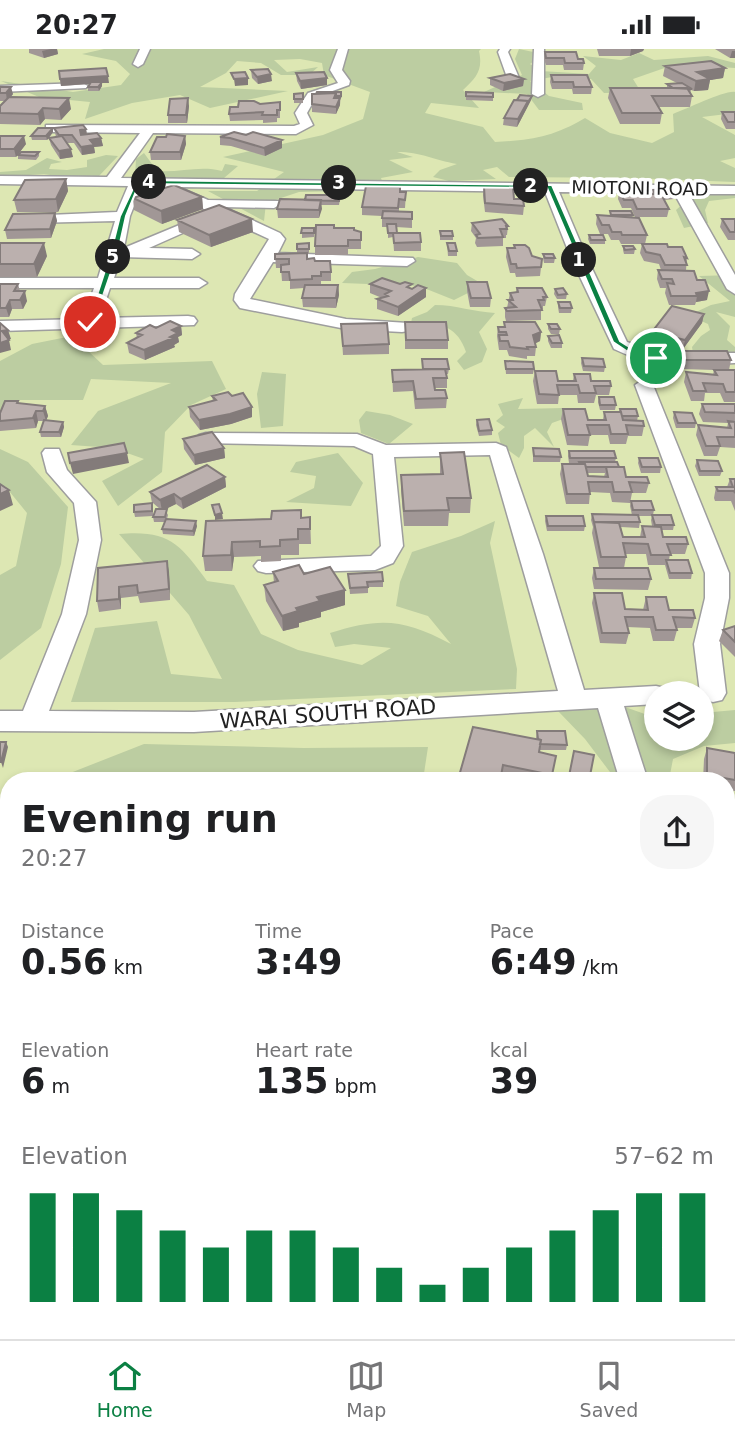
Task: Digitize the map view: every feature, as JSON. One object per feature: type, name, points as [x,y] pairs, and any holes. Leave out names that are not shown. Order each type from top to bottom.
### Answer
[{"type":"street","points":[[138,64],[145,49]]},
{"type":"street","points":[[50,128],[305,128],[307,125],[302,113],[312,95],[343,85],[344,81],[336,70],[343,49]]},
{"type":"street","points":[[505,49],[503,52],[514,80]]},
{"type":"street","points":[[538,94],[539,49]]},
{"type":"street","points":[[0,89],[82,86]]},
{"type":"street","points":[[111,182],[149,129]]},
{"type":"street","name":"MIOTONI ROAD","points":[[0,180],[735,190]]},
{"type":"street","points":[[90,322],[104,283],[120,252],[123,216],[137,182]]},
{"type":"street","points":[[156,182],[278,239],[243,295],[242,300],[246,304],[346,324],[402,327]]},
{"type":"street","points":[[550,186],[579,258],[620,345],[633,352],[656,358],[735,358]]},
{"type":"street","points":[[679,189],[735,289]]},
{"type":"street","points":[[203,203],[274,204]]},
{"type":"street","points":[[31,219],[123,216]]},
{"type":"street","points":[[120,252],[188,225]]},
{"type":"street","points":[[120,252],[192,254]]},
{"type":"street","points":[[268,257],[407,261]]},
{"type":"street","points":[[0,283],[199,283]]},
{"type":"street","points":[[0,326],[188,321]]},
{"type":"street","points":[[644,385],[717,573],[717,598],[708,644],[717,693]]},
{"type":"street","points":[[206,439],[357,440],[383,451],[490,447],[499,451],[573,698]]},
{"type":"street","points":[[266,565],[375,563],[385,558],[392,545],[383,451]]},
{"type":"street","points":[[33,719],[74,614],[90,540],[85,502],[57,472],[52,453]]},
{"type":"street","name":"WARAI SOUTH ROAD","points":[[0,721],[33,719],[194,722],[644,696]]},
{"type":"street","points":[[608,697],[631,772]]},
{"type":"green space","points":[[0,49],[735,49],[735,772],[0,772]]},
{"type":"green space","points":[[104,49],[481,49],[478,73],[463,90],[479,108],[431,103],[425,113],[483,127],[495,142],[542,136],[585,118],[610,133],[652,143],[674,132],[673,114],[735,92],[735,113],[702,117],[735,135],[735,158],[720,161],[735,168],[735,182],[509,177],[497,167],[483,170],[496,179],[449,181],[433,177],[440,170],[457,164],[397,152],[413,157],[389,160],[413,172],[381,178],[385,190],[299,192],[266,203],[264,221],[208,191],[257,191],[284,172],[223,157],[323,135],[363,119],[370,92],[324,75],[322,63],[300,59],[274,60],[287,72],[318,67],[309,75],[281,75],[261,63],[237,61],[226,73],[200,87],[288,91],[210,108],[180,95],[132,103],[85,119],[90,102],[39,97],[1,81],[73,92],[121,85],[130,74],[116,61],[82,54]]},
{"type":"green space","points":[[519,49],[543,54],[530,64],[541,71],[589,74],[596,66],[583,56],[621,60],[639,53],[654,60],[708,56],[735,63],[735,68],[676,64],[633,79],[641,92],[604,93],[591,79],[552,77],[530,81],[549,96],[582,103],[583,110],[539,110],[527,94],[484,92],[522,75],[515,59]]},
{"type":"green space","points":[[144,153],[157,171],[222,171],[225,164],[238,166],[224,178],[135,177],[136,159]]},
{"type":"green space","points":[[106,155],[118,156],[99,176],[63,177],[44,174],[0,177],[0,172],[26,170],[47,158],[62,162],[51,164],[49,169],[67,170],[87,167],[87,160]]},
{"type":"green space","points":[[675,184],[735,186],[735,198],[709,201],[705,210],[708,223],[684,228],[676,210],[693,195]]},
{"type":"green space","points":[[418,257],[457,263],[467,275],[484,285],[454,300],[419,286],[342,283],[352,272],[375,269]]},
{"type":"green space","points":[[735,275],[735,317],[716,312],[730,326],[727,340],[735,347],[735,355],[693,353],[692,347],[710,330],[708,324],[699,320],[696,312],[730,301],[699,276]]},
{"type":"green space","points":[[435,305],[495,313],[479,332],[487,349],[482,362],[464,370],[457,361],[466,352],[452,331],[430,323],[411,323],[412,318],[427,312]]},
{"type":"green space","points":[[77,335],[86,349],[103,365],[212,361],[226,389],[191,405],[165,432],[162,472],[118,506],[102,481],[144,459],[113,448],[71,445],[98,411],[171,383],[91,379],[83,400],[17,400],[0,410],[0,361],[32,344]]},
{"type":"green space","points":[[262,372],[286,374],[283,426],[261,428],[257,394]]},
{"type":"green space","points":[[523,398],[518,409],[564,408],[577,414],[552,423],[547,432],[554,447],[535,428],[524,436],[524,448],[519,458],[501,445],[498,433],[505,427],[496,421],[503,415],[498,404]]},
{"type":"green space","points":[[366,411],[390,415],[413,424],[389,444],[361,433],[359,420]]},
{"type":"green space","points":[[0,449],[28,462],[68,507],[61,564],[41,628],[0,660],[0,575],[16,566],[27,513],[5,486],[0,487]]},
{"type":"green space","points":[[338,453],[363,483],[351,506],[286,502],[314,488],[316,476],[290,472],[296,462]]},
{"type":"green space","points":[[495,521],[490,543],[517,669],[516,689],[235,702],[71,702],[95,628],[157,621],[171,674],[222,679],[189,615],[119,534],[150,534],[161,537],[180,548],[207,581],[234,585],[261,634],[298,650],[362,665],[391,648],[354,644],[335,647],[330,633],[364,624],[392,623],[419,629],[451,644],[428,616],[396,606],[400,582],[412,552],[461,536]]},
{"type":"green space","points":[[625,707],[644,714],[644,751],[692,751],[673,759],[671,772],[610,772],[585,739],[558,711]]},
{"type":"green space","points":[[735,710],[735,743],[714,745],[714,712]]},
{"type":"green space","points":[[144,744],[304,748],[428,747],[424,772],[73,772]]},
{"type":"building","points":[[545,52],[576,52],[578,59],[583,59],[584,63],[565,63],[564,58],[546,58]]},
{"type":"building","points":[[711,61],[725,68],[697,72],[710,79],[696,81],[665,66]]},
{"type":"building","points":[[106,68],[108,76],[60,79],[59,71]]},
{"type":"building","points":[[268,69],[271,74],[257,77],[251,70]]},
{"type":"building","points":[[245,72],[248,78],[234,79],[231,73]]},
{"type":"building","points":[[324,72],[327,78],[300,81],[296,73]]},
{"type":"building","points":[[510,74],[524,79],[504,83],[490,78]]},
{"type":"building","points":[[551,75],[587,75],[592,87],[574,87],[573,82],[553,82]]},
{"type":"building","points":[[91,82],[102,82],[98,87],[88,87]]},
{"type":"building","points":[[682,83],[692,89],[673,88],[667,84]]},
{"type":"building","points":[[0,87],[11,87],[6,93],[0,93]]},
{"type":"building","points":[[610,88],[687,88],[692,96],[652,96],[662,113],[622,113]]},
{"type":"building","points":[[341,92],[341,96],[336,96],[336,93],[316,94]]},
{"type":"building","points":[[466,92],[493,93],[493,97],[466,96]]},
{"type":"building","points":[[303,93],[303,99],[294,99],[294,94]]},
{"type":"building","points":[[336,93],[334,98],[340,98],[336,107],[312,104],[312,94]]},
{"type":"building","points":[[520,95],[532,96],[528,102],[517,100]]},
{"type":"building","points":[[9,97],[69,98],[59,109],[43,108],[38,114],[0,113],[0,106]]},
{"type":"building","points":[[188,98],[186,115],[168,115],[170,99]]},
{"type":"building","points":[[514,100],[528,101],[518,119],[504,118]]},
{"type":"building","points":[[239,101],[254,101],[260,104],[280,102],[280,110],[277,110],[277,115],[262,115],[263,112],[229,114],[230,107],[238,107]]},
{"type":"building","points":[[722,112],[735,112],[735,122],[728,122]]},
{"type":"building","points":[[83,125],[86,129],[80,130],[81,135],[97,133],[101,138],[90,140],[94,145],[81,147],[72,135],[59,135],[54,128]]},
{"type":"building","points":[[38,128],[53,128],[46,136],[31,136]]},
{"type":"building","points":[[234,132],[246,135],[253,132],[282,140],[264,148],[220,137]]},
{"type":"building","points":[[167,134],[185,136],[180,152],[150,152],[157,137],[166,137]]},
{"type":"building","points":[[0,136],[24,136],[14,149],[0,149]]},
{"type":"building","points":[[62,136],[71,149],[59,151],[49,138]]},
{"type":"building","points":[[21,152],[39,152],[35,156],[18,155]]},
{"type":"building","points":[[66,179],[56,199],[14,200],[25,180]]},
{"type":"building","points":[[174,185],[202,197],[161,211],[133,198]]},
{"type":"building","points":[[366,186],[400,187],[400,192],[406,192],[405,200],[399,199],[398,208],[362,207]]},
{"type":"building","points":[[484,187],[513,187],[514,199],[523,199],[524,206],[485,203]]},
{"type":"building","points":[[671,189],[675,195],[655,194],[653,190]]},
{"type":"building","points":[[619,191],[661,194],[669,209],[637,209],[633,200],[624,200]]},
{"type":"building","points":[[306,195],[340,195],[339,201],[305,200]]},
{"type":"building","points":[[280,199],[321,200],[319,210],[277,209]]},
{"type":"building","points":[[219,205],[252,219],[209,235],[177,220]]},
{"type":"building","points":[[383,211],[412,212],[412,219],[382,218]]},
{"type":"building","points":[[610,211],[631,211],[633,215],[611,215]]},
{"type":"building","points":[[55,213],[50,229],[5,230],[13,214]]},
{"type":"building","points":[[597,215],[639,218],[647,235],[622,235],[621,232],[612,232],[609,225],[602,225]]},
{"type":"building","points":[[502,219],[508,226],[507,229],[500,229],[503,237],[478,238],[476,235],[480,234],[472,223]]},
{"type":"building","points":[[722,219],[735,219],[735,232],[730,232]]},
{"type":"building","points":[[387,224],[396,224],[397,233],[388,233]]},
{"type":"building","points":[[316,225],[354,228],[361,232],[361,240],[348,240],[348,246],[315,246]]},
{"type":"building","points":[[302,228],[314,228],[314,233],[301,233]]},
{"type":"building","points":[[440,231],[452,231],[453,236],[441,236]]},
{"type":"building","points":[[393,233],[420,233],[421,242],[394,243]]},
{"type":"building","points":[[589,235],[603,235],[605,240],[591,240]]},
{"type":"building","points":[[0,243],[44,243],[34,264],[0,264]]},
{"type":"building","points":[[309,243],[309,249],[297,249],[297,244]]},
{"type":"building","points":[[447,243],[455,243],[457,251],[449,251]]},
{"type":"building","points":[[642,244],[682,247],[687,265],[665,265],[660,255],[646,252]]},
{"type":"building","points":[[514,245],[525,245],[529,248],[532,256],[542,259],[541,267],[517,268],[516,264],[511,264],[507,248],[515,248]]},
{"type":"building","points":[[623,246],[633,246],[635,249],[625,250]]},
{"type":"building","points":[[307,253],[307,259],[330,261],[331,272],[321,272],[321,276],[312,276],[312,279],[290,280],[289,272],[281,272],[281,265],[289,264],[289,259],[275,259],[275,254]]},
{"type":"building","points":[[543,254],[553,254],[555,258],[545,258]]},
{"type":"building","points":[[658,270],[694,271],[697,280],[705,280],[709,291],[696,293],[697,296],[671,296],[667,283],[674,284],[672,279],[662,279]]},
{"type":"building","points":[[382,278],[400,284],[412,284],[407,287],[412,289],[418,285],[426,288],[398,307],[377,299],[388,296],[385,294],[391,291],[370,284]]},
{"type":"building","points":[[467,282],[487,282],[491,298],[471,298]]},
{"type":"building","points":[[0,284],[18,284],[14,291],[25,291],[20,300],[10,300],[6,308],[0,308]]},
{"type":"building","points":[[305,285],[338,285],[336,298],[302,298]]},
{"type":"building","points":[[517,288],[542,288],[547,297],[538,300],[542,310],[507,311],[505,308],[516,307],[508,300],[513,300],[510,293],[518,292]]},
{"type":"building","points":[[563,288],[567,294],[558,295],[555,289]]},
{"type":"building","points":[[558,302],[570,302],[572,308],[560,308]]},
{"type":"building","points":[[672,306],[704,314],[685,340],[652,332]]},
{"type":"building","points":[[170,321],[181,326],[172,330],[178,333],[170,337],[173,338],[144,350],[127,343],[142,335],[136,333],[150,325],[156,328]]},
{"type":"building","points":[[405,322],[446,322],[448,340],[406,340]]},
{"type":"building","points":[[504,322],[535,322],[541,332],[533,335],[536,347],[510,347],[508,341],[500,341],[499,335],[507,335],[506,332],[499,332],[498,327],[505,327]]},
{"type":"building","points":[[0,323],[8,330],[2,331],[9,340],[0,343]]},
{"type":"building","points":[[387,323],[389,344],[343,346],[341,324]]},
{"type":"building","points":[[548,324],[557,324],[560,329],[551,329]]},
{"type":"building","points":[[559,335],[562,343],[552,343],[548,336]]},
{"type":"building","points":[[679,351],[727,351],[731,360],[683,360]]},
{"type":"building","points":[[582,358],[603,359],[605,367],[584,366]]},
{"type":"building","points":[[422,359],[447,359],[449,369],[423,369]]},
{"type":"building","points":[[657,359],[674,359],[676,367],[660,367]]},
{"type":"building","points":[[505,361],[533,362],[534,369],[506,369]]},
{"type":"building","points":[[445,369],[447,378],[433,378],[435,390],[445,390],[447,398],[416,399],[413,381],[393,382],[392,370]]},
{"type":"building","points":[[714,370],[735,370],[735,392],[726,392],[723,384],[703,383],[706,391],[693,391],[686,372],[717,375]]},
{"type":"building","points":[[535,371],[556,371],[558,381],[576,381],[574,374],[590,374],[591,381],[610,381],[611,386],[594,386],[596,393],[580,393],[578,385],[557,385],[559,395],[539,394]]},
{"type":"building","points":[[228,392],[232,396],[243,393],[252,407],[199,420],[189,407],[216,400],[212,396]]},
{"type":"building","points":[[599,397],[614,397],[616,405],[600,405]]},
{"type":"building","points":[[5,401],[45,406],[43,411],[36,411],[33,418],[0,421]]},
{"type":"building","points":[[702,404],[735,404],[735,413],[705,412]]},
{"type":"building","points":[[563,409],[585,409],[588,420],[606,420],[604,412],[621,412],[623,420],[643,421],[644,426],[626,425],[628,434],[611,434],[609,425],[587,425],[590,435],[568,435]]},
{"type":"building","points":[[620,409],[636,409],[638,416],[622,416]]},
{"type":"building","points":[[674,412],[692,413],[696,423],[678,423]]},
{"type":"building","points":[[489,419],[492,430],[479,431],[477,420]]},
{"type":"building","points":[[44,420],[63,422],[59,432],[40,432]]},
{"type":"building","points":[[728,421],[735,422],[735,437],[717,437],[720,446],[706,446],[698,425],[731,428]]},
{"type":"building","points":[[212,432],[224,448],[194,455],[183,439]]},
{"type":"building","points":[[124,443],[127,453],[70,463],[68,453]]},
{"type":"building","points":[[533,448],[559,449],[561,457],[534,456]]},
{"type":"building","points":[[569,451],[614,451],[616,458],[570,458]]},
{"type":"building","points":[[464,452],[471,498],[447,498],[449,510],[404,511],[401,475],[443,474],[440,453]]},
{"type":"building","points":[[639,458],[658,458],[661,467],[642,467]]},
{"type":"building","points":[[697,460],[718,461],[722,471],[700,471]]},
{"type":"building","points":[[579,462],[617,462],[619,467],[586,467]]},
{"type":"building","points":[[562,464],[585,464],[588,476],[608,477],[606,467],[624,467],[626,477],[647,477],[649,483],[629,482],[632,492],[614,492],[612,482],[588,482],[590,494],[567,494]]},
{"type":"building","points":[[207,465],[225,477],[181,499],[174,494],[160,500],[150,492]]},
{"type":"building","points":[[730,479],[735,479],[735,493],[718,491],[716,487],[733,487]]},
{"type":"building","points":[[0,484],[9,490],[0,494]]},
{"type":"building","points":[[631,501],[651,501],[654,510],[633,510]]},
{"type":"building","points":[[152,503],[152,511],[134,512],[134,505]]},
{"type":"building","points":[[219,504],[222,513],[215,515],[212,505]]},
{"type":"building","points":[[156,509],[167,509],[165,517],[153,517]]},
{"type":"building","points":[[301,510],[301,518],[310,517],[310,529],[298,529],[298,539],[280,540],[280,546],[260,547],[260,541],[232,542],[231,555],[203,556],[206,521],[271,519],[272,511]]},
{"type":"building","points":[[592,514],[638,515],[640,522],[594,522]]},
{"type":"building","points":[[652,515],[671,515],[674,525],[655,525]]},
{"type":"building","points":[[546,516],[583,516],[585,526],[548,526]]},
{"type":"building","points":[[166,519],[196,521],[193,531],[162,529]]},
{"type":"building","points":[[594,522],[619,523],[623,537],[645,537],[642,526],[661,527],[663,537],[686,537],[688,544],[667,544],[671,555],[651,555],[648,544],[623,543],[626,557],[601,557]]},
{"type":"building","points":[[666,560],[688,560],[692,573],[670,573]]},
{"type":"building","points":[[167,561],[169,589],[138,593],[137,585],[119,587],[119,599],[97,601],[98,568]]},
{"type":"building","points":[[299,565],[304,574],[330,567],[345,590],[317,597],[320,601],[296,608],[298,611],[282,616],[264,585],[278,581],[273,572]]},
{"type":"building","points":[[594,568],[648,568],[651,579],[596,579]]},
{"type":"building","points":[[382,572],[383,581],[367,582],[368,587],[350,588],[348,574]]},
{"type":"building","points":[[594,593],[622,593],[625,609],[648,610],[646,597],[666,597],[669,610],[693,610],[695,618],[673,617],[677,630],[656,630],[653,617],[625,617],[629,633],[602,633]]},
{"type":"building","points":[[735,626],[735,642],[723,630]]},
{"type":"building","points":[[473,727],[541,740],[539,752],[556,756],[553,772],[537,772],[503,765],[502,772],[460,772]]},
{"type":"building","points":[[537,731],[565,731],[567,745],[540,744]]},
{"type":"building","points":[[0,742],[6,742],[1,762],[0,762]]},
{"type":"building","points":[[714,749],[735,753],[735,772],[707,772],[707,751]]},
{"type":"building","points":[[574,751],[594,755],[591,772],[570,772]]},
{"type":"route","points":[[90,322],[115,252],[123,216],[137,182],[550,186],[617,342],[633,352],[656,358]]}]
